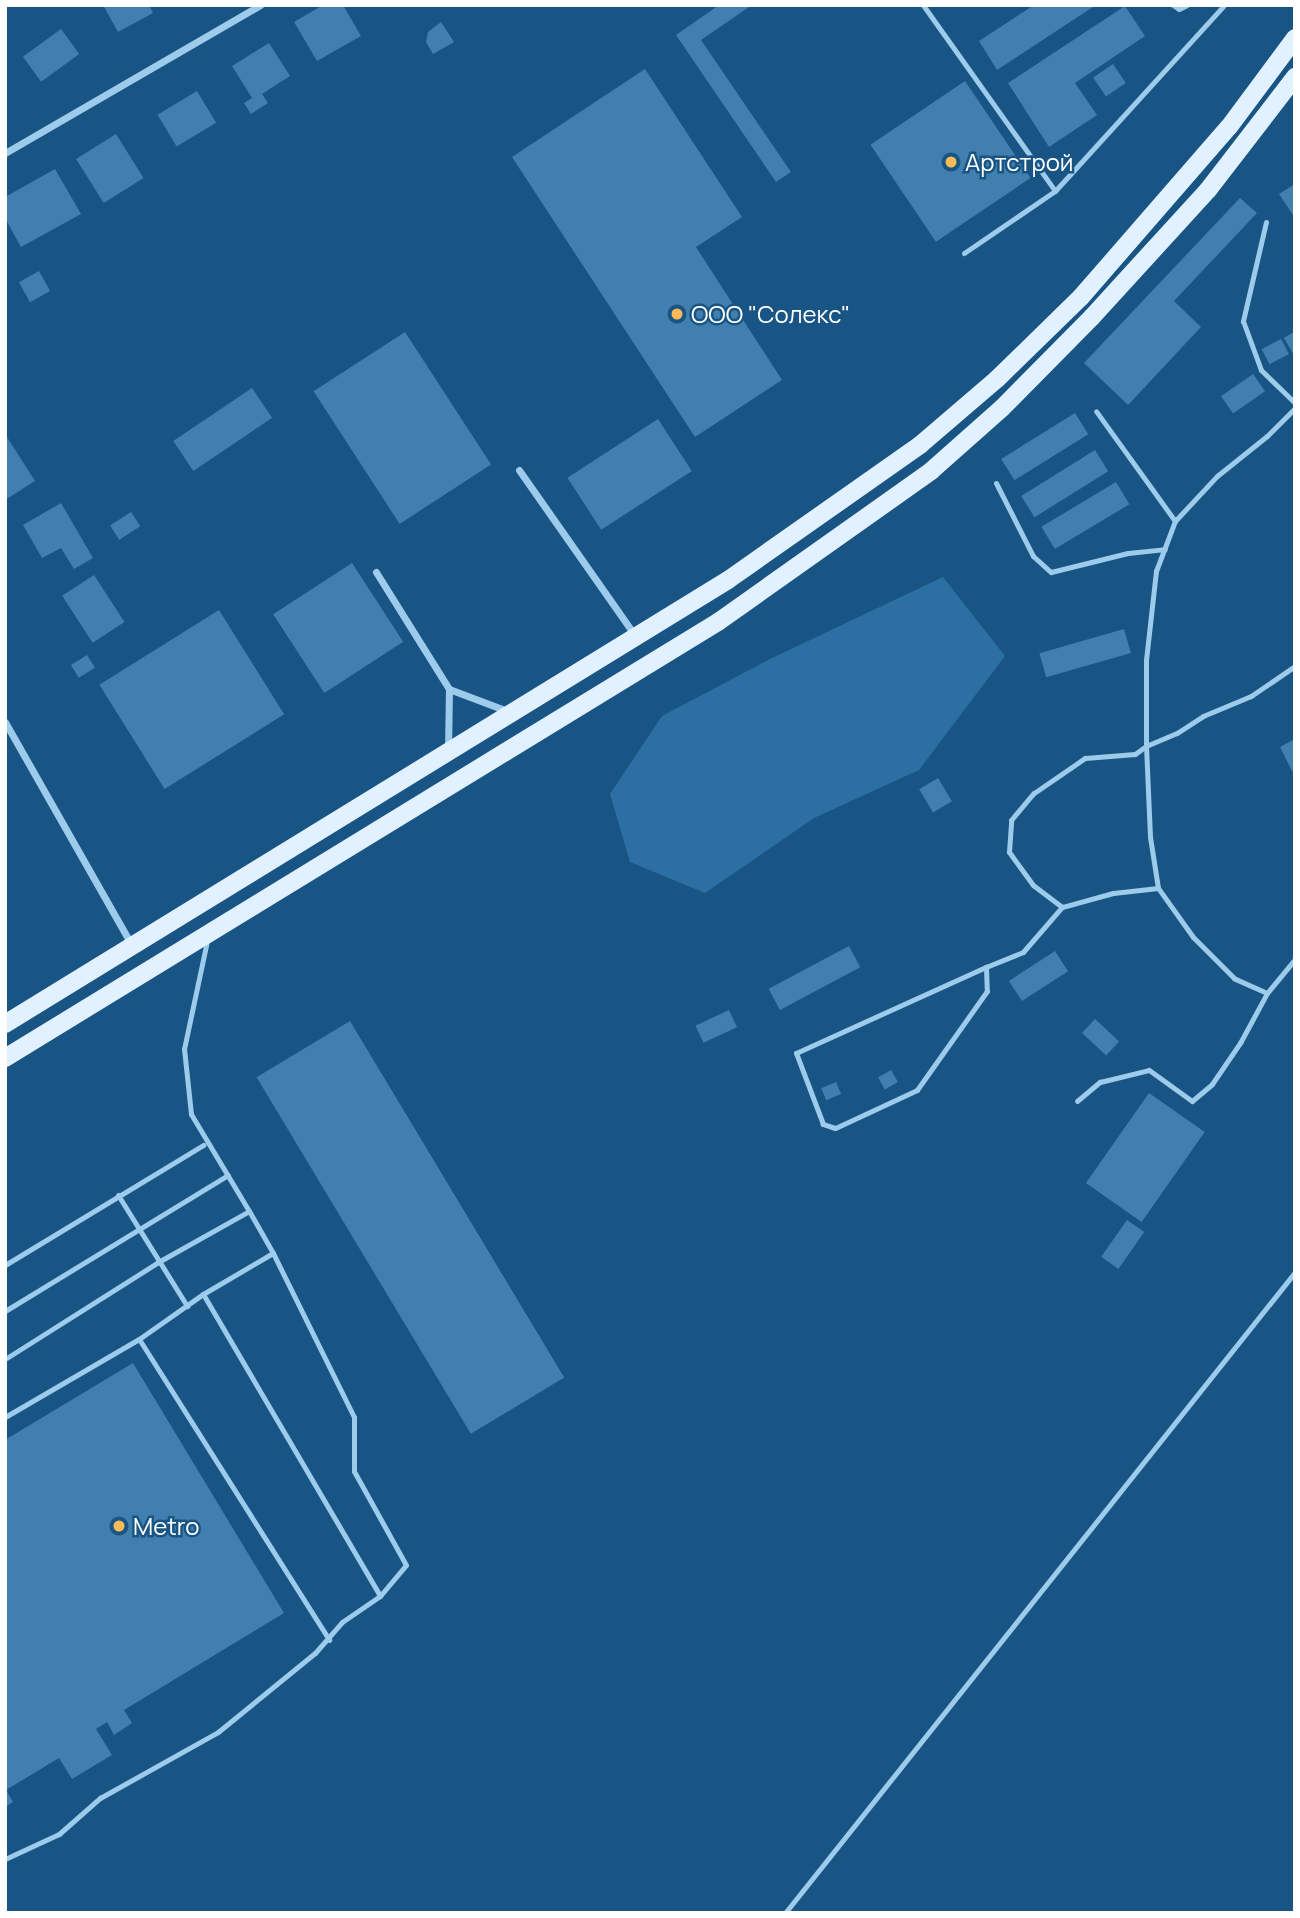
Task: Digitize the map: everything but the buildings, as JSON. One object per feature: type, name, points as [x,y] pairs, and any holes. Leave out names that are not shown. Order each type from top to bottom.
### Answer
[{"type":"main road","points":[[5,1024],[448,755],[729,580],[920,445],[997,379],[1081,297],[1147,225],[1229,127],[1295,38]]},
{"type":"main road","points":[[5,1058],[718,622],[931,471],[1002,408],[1093,317],[1208,190],[1295,77]]},
{"type":"street","points":[[5,153],[260,5]]},
{"type":"street","points":[[519,470],[636,637]]},
{"type":"street","points":[[376,572],[449,689],[448,755]]},
{"type":"street","points":[[449,689],[514,714]]},
{"type":"street","points":[[5,722],[133,947]]},
{"type":"lane","points":[[923,5],[1055,191]]},
{"type":"lane","points":[[1173,5],[1179,9],[1188,5]]},
{"type":"lane","points":[[964,253],[1055,191],[1224,5]]},
{"type":"lane","points":[[1266,222],[1242,321],[1261,370],[1295,405],[1267,436],[1217,476],[1175,522],[1156,572],[1146,660],[1146,746],[1150,837],[1158,888],[1193,937],[1234,978],[1267,993]]},
{"type":"lane","points":[[1096,411],[1175,522]]},
{"type":"lane","points":[[996,483],[1033,556],[1051,572],[1128,553],[1164,550]]},
{"type":"lane","points":[[1062,907],[1033,885],[1009,852],[1010,820],[1034,793],[1085,758],[1135,754],[1146,746],[1177,733],[1203,716],[1251,696],[1295,666]]},
{"type":"lane","points":[[986,967],[987,991],[917,1090],[835,1128],[823,1124],[796,1053],[986,967],[1023,952],[1062,907],[1113,893],[1158,888]]},
{"type":"lane","points":[[5,1859],[59,1834],[100,1798],[218,1732],[329,1640],[342,1622],[380,1596],[405,1565],[354,1471],[354,1416],[273,1253],[191,1114],[184,1049],[209,934]]},
{"type":"lane","points":[[1077,1101],[1100,1082],[1149,1070],[1192,1101],[1219,1074],[1267,993],[1295,959]]},
{"type":"lane","points":[[5,1265],[203,1145]]},
{"type":"lane","points":[[5,1311],[228,1175]]},
{"type":"lane","points":[[118,1195],[187,1306]]},
{"type":"lane","points":[[5,1359],[160,1261],[249,1211]]},
{"type":"lane","points":[[5,1417],[139,1339],[203,1294],[273,1253]]},
{"type":"lane","points":[[785,1913],[1295,1272]]},
{"type":"lane","points":[[203,1294],[380,1596]]},
{"type":"lane","points":[[139,1339],[329,1640]]},
{"type":"shaded area","points":[[943,577],[1005,656],[919,770],[814,818],[705,893],[630,862],[610,794],[662,716],[770,659]]},
{"type":"place","name":"Артстрой","points":[[951,162]]},
{"type":"place","name":"ООО \"Солекс\"","points":[[677,314]]},
{"type":"place","name":"Metro","points":[[119,1526]]}]
